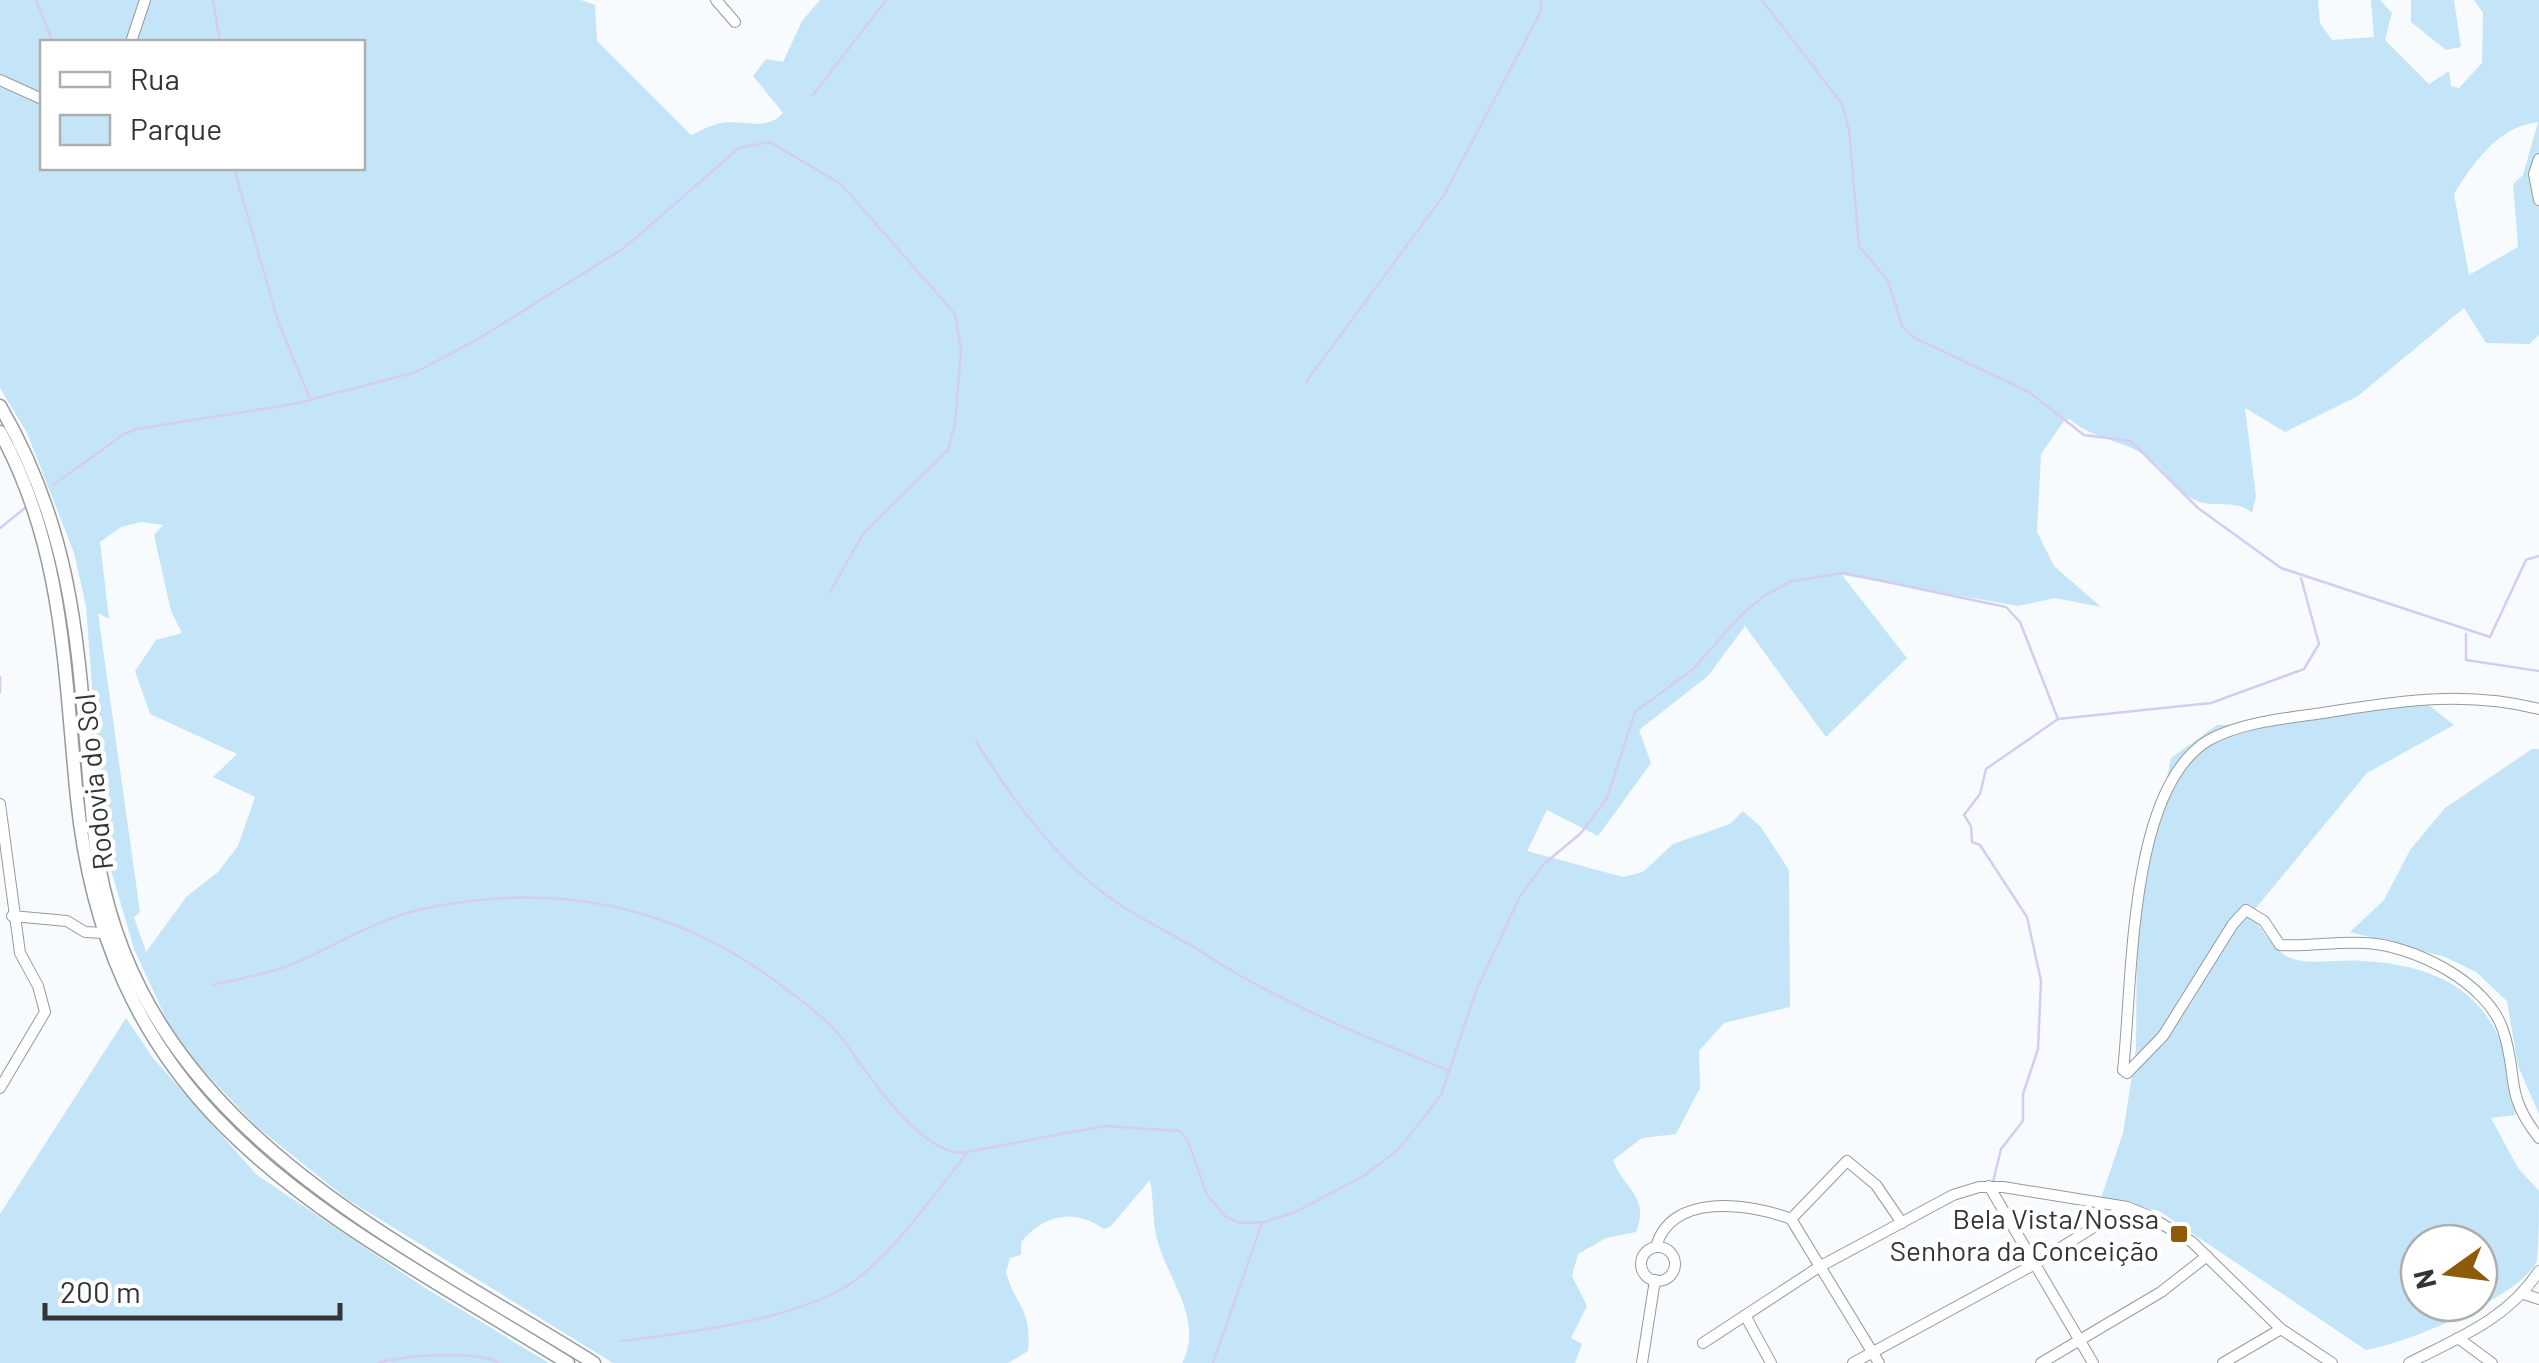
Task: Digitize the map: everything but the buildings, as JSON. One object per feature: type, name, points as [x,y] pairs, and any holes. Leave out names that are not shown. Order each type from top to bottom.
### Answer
[{"type":"main road","name":"Rodovia do Sol","points":[[0,406],[40,482],[64,555],[82,670],[99,864],[121,943],[153,1012],[193,1073],[274,1156],[350,1211],[594,1363]]},
{"type":"main road","name":"Rodovia do Sol","points":[[0,432],[37,512],[53,570],[68,676],[78,813],[104,932],[118,971],[158,1048],[191,1093],[240,1146],[333,1216],[568,1363]]},
{"type":"street","points":[[132,40],[145,0]]},
{"type":"street","points":[[716,0],[735,22]]},
{"type":"street","points":[[0,80],[40,97]]},
{"type":"street","points":[[2539,159],[2534,174],[2539,200]]},
{"type":"street","points":[[2539,709],[2477,696],[2399,701],[2233,730],[2198,748],[2168,784],[2143,866],[2123,1070],[2127,1073],[2163,1036],[2232,924],[2246,910],[2264,921],[2280,944],[2386,946],[2470,986],[2500,1022],[2512,1096],[2539,1138]]},
{"type":"street","points":[[0,804],[12,916],[22,959],[38,986],[45,1012],[0,1088]]},
{"type":"street","points":[[12,916],[67,921],[86,932],[104,932]]},
{"type":"street","points":[[1790,1220],[1848,1161],[1876,1185],[1902,1224]]},
{"type":"street","points":[[1990,1186],[2094,1363]]},
{"type":"street","points":[[1703,1343],[1819,1267],[1953,1196],[1990,1186],[2127,1207],[2179,1234],[2208,1256],[2282,1328],[2332,1363]]},
{"type":"street","points":[[1656,1247],[1670,1221],[1702,1207],[1716,1205],[1790,1220],[1876,1358]]},
{"type":"street","points":[[1853,1363],[1876,1358],[2127,1207]]},
{"type":"street","points":[[1656,1247],[1670,1251],[1675,1264],[1669,1277],[1655,1280],[1646,1276],[1641,1263],[1648,1250],[1656,1247]]},
{"type":"street","points":[[2041,1363],[2161,1292],[2208,1256]]},
{"type":"street","points":[[2409,1363],[2504,1312],[2524,1294],[2539,1271]]},
{"type":"street","points":[[1642,1363],[1655,1280]]},
{"type":"street","points":[[2524,1294],[2539,1299]]},
{"type":"street","points":[[1746,1317],[1771,1363]]},
{"type":"street","points":[[2223,1363],[2282,1328]]},
{"type":"street","points":[[2458,1338],[2492,1363]]},
{"type":"green space","points":[[0,0],[581,0],[595,5],[597,41],[691,135],[721,123],[769,122],[783,113],[753,76],[766,59],[783,62],[802,21],[820,0],[2318,0],[2320,23],[2332,40],[2374,37],[2371,0],[2380,0],[2392,13],[2385,40],[2429,84],[2449,71],[2451,86],[2459,88],[2482,63],[2483,13],[2474,0],[2539,0],[2539,335],[2529,344],[2486,343],[2464,308],[2358,396],[2285,432],[2245,408],[2256,496],[2252,513],[2241,506],[2193,499],[2143,454],[2089,432],[2070,419],[2064,421],[2041,454],[2037,532],[2054,566],[2101,607],[2055,598],[2018,606],[1842,575],[1907,658],[1826,737],[1745,626],[1708,676],[1639,730],[1651,763],[1598,836],[1547,810],[1527,851],[1623,877],[1643,872],[1673,844],[1730,824],[1743,811],[1761,827],[1789,870],[1790,1007],[1724,1023],[1699,1051],[1700,1088],[1676,1134],[1642,1138],[1613,1160],[1638,1202],[1640,1220],[1636,1232],[1606,1238],[1578,1254],[1572,1276],[1587,1306],[1571,1338],[1582,1344],[1575,1363],[1182,1363],[1188,1348],[1187,1317],[1158,1243],[1150,1180],[1111,1226],[1104,1229],[1081,1218],[1060,1217],[1040,1225],[1021,1242],[1021,1255],[1010,1258],[1006,1272],[1028,1325],[1028,1351],[1008,1363],[613,1363],[347,1199],[257,1127],[196,1063],[168,1023],[134,949],[111,870],[99,781],[86,606],[74,553],[27,433],[0,388]],"holes":[[[2538,122],[2523,175],[2513,184],[2518,247],[2469,275],[2454,194],[2499,138]],[[141,522],[163,525],[154,535],[171,611],[182,633],[156,640],[135,671],[150,714],[237,754],[213,777],[255,797],[238,846],[218,872],[187,896],[146,952],[134,917],[140,912],[98,613],[109,619],[100,542],[121,527]]]},
{"type":"green space","points":[[2411,0],[2454,0],[2461,47],[2446,50],[2411,22]]},
{"type":"green space","points":[[2427,704],[2454,725],[2367,773],[2251,914],[2274,946],[2293,959],[2398,965],[2454,985],[2475,1002],[2503,1049],[2515,1115],[2491,1118],[2518,1168],[2539,1191],[2537,1261],[2499,1296],[2499,1223],[2399,1223],[2399,1323],[2445,1323],[2384,1346],[2366,1350],[2159,1211],[2101,1198],[2123,1133],[2136,1049],[2137,926],[2171,758],[2217,725],[2274,724]]},
{"type":"green space","points":[[2532,749],[2539,749],[2539,1114],[2518,1066],[2507,1001],[2476,972],[2445,957],[2350,932],[2384,900],[2410,850],[2445,808]]},
{"type":"green space","points":[[126,1018],[153,1058],[257,1175],[422,1286],[549,1363],[0,1363],[0,1214]]},
{"type":"waterway","points":[[36,0],[52,40]]},
{"type":"waterway","points":[[213,0],[220,40]]},
{"type":"waterway","points":[[813,95],[886,0]]},
{"type":"waterway","points":[[1306,382],[1444,195],[1541,11],[1541,0]]},
{"type":"waterway","points":[[1762,0],[1842,104],[1849,129],[1859,246],[1888,281],[1902,326],[1915,338],[2029,392],[2084,435],[2131,441],[2198,508],[2281,568],[2490,637],[2526,560],[2539,556]]},
{"type":"waterway","points":[[53,485],[124,434],[137,429],[294,404],[416,372],[478,339],[624,248],[739,148],[770,142],[841,184],[955,314],[961,350],[955,424],[948,450],[863,534],[830,592]]},
{"type":"waterway","points":[[235,170],[278,321],[310,399]]},
{"type":"waterway","points":[[0,528],[25,508]]},
{"type":"waterway","points":[[212,985],[293,964],[370,927],[418,910],[515,898],[563,899],[609,906],[698,935],[782,986],[838,1033],[895,1109],[944,1149],[961,1153],[1104,1126],[1180,1131],[1188,1141],[1207,1195],[1225,1216],[1239,1223],[1264,1222],[1293,1213],[1362,1177],[1399,1149],[1441,1095],[1476,991],[1520,896],[1544,864],[1581,833],[1607,798],[1635,712],[1693,669],[1742,614],[1767,594],[1792,581],[1844,573],[2006,607],[2020,622],[2058,719]]},
{"type":"waterway","points":[[1993,1182],[2001,1149],[2023,1121],[2023,1094],[2038,1049],[2041,981],[2027,917],[1980,845],[1972,842],[1971,826],[1964,815],[1980,794],[1986,769],[2058,719],[2211,703],[2304,669],[2319,644],[2301,578]]},
{"type":"waterway","points":[[2466,634],[2466,660],[2539,671]]},
{"type":"waterway","points":[[0,677],[0,692]]},
{"type":"waterway","points":[[976,741],[1043,834],[1074,868],[1119,904],[1296,1005],[1450,1071]]},
{"type":"waterway","points":[[622,1341],[744,1322],[835,1293],[888,1251],[968,1152]]},
{"type":"waterway","points":[[1213,1363],[1262,1223]]},
{"type":"waterway","points":[[379,1363],[440,1355],[475,1356],[499,1363]]},
{"type":"place","name":"Bela Vista/Nossa Senhora da Conceição","points":[[2179,1234]]}]
